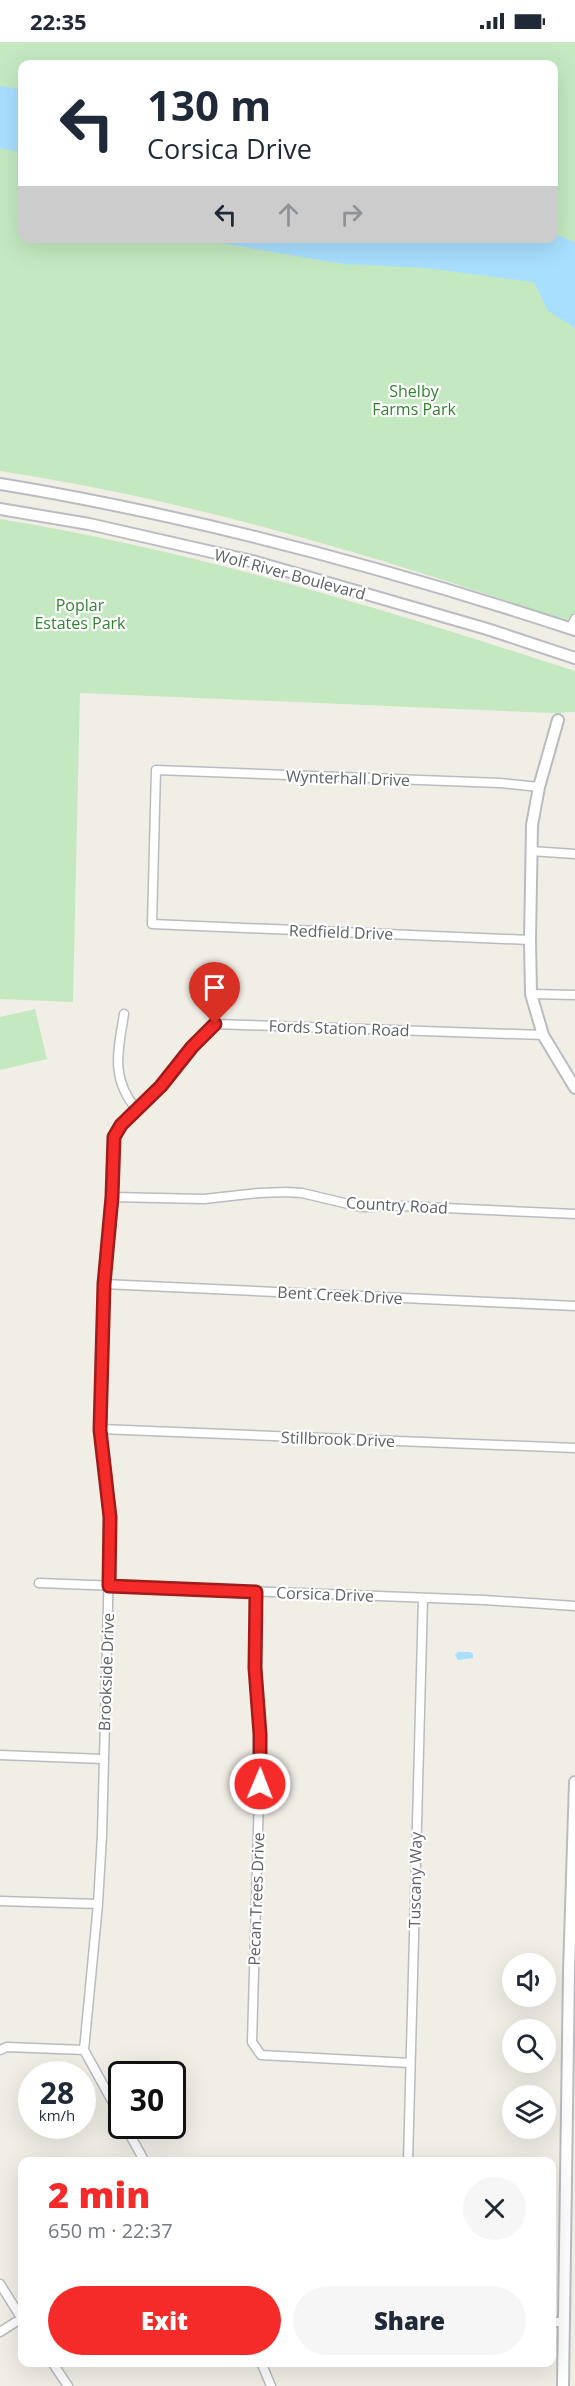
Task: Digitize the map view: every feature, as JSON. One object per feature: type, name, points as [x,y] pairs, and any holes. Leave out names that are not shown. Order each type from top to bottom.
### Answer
[{"type":"main road","name":"Wolf River Boulevard","points":[[0,484],[94,500],[263,538],[573,626]]},
{"type":"main road","name":"Wolf River Boulevard","points":[[0,509],[89,524],[256,562],[488,629],[575,658]]},
{"type":"main road","points":[[558,720],[539,787],[532,825],[531,994],[543,1035],[575,1088]]},
{"type":"main road","points":[[563,2386],[569,1983],[575,1782]]},
{"type":"street","name":"Wynterhall Drive","points":[[152,924],[156,770],[500,783],[539,787]]},
{"type":"street","points":[[531,851],[575,854]]},
{"type":"street","name":"Redfield Drive","points":[[152,924],[530,940]]},
{"type":"street","points":[[531,994],[575,995]]},
{"type":"street","points":[[124,1014],[118,1079],[123,1093],[136,1110]]},
{"type":"street","name":"Fords Station Road","points":[[136,1110],[161,1086],[192,1047],[215,1024],[543,1035]]},
{"type":"street","name":"Brookside Drive","points":[[84,2050],[98,1904],[109,1586],[110,1517],[100,1430],[104,1284],[112,1197],[114,1137],[121,1125],[136,1110]]},
{"type":"street","name":"Country Road","points":[[112,1197],[204,1199],[286,1192],[309,1194],[361,1207],[402,1206],[575,1214]]},
{"type":"street","name":"Bent Creek Drive","points":[[104,1284],[575,1306]]},
{"type":"street","name":"Stillbrook Drive","points":[[100,1430],[575,1448]]},
{"type":"street","name":"Corsica Drive","points":[[39,1583],[575,1606]]},
{"type":"street","name":"Pecan Trees Drive","points":[[256,1592],[255,1668],[260,1734],[252,2042],[261,2055],[410,2063]]},
{"type":"street","name":"Tuscany Way","points":[[408,2157],[423,1598]]},
{"type":"street","points":[[0,1755],[103,1759]]},
{"type":"street","points":[[0,1901],[98,1904]]},
{"type":"street","points":[[0,2050],[7,2047],[84,2050],[108,2094]]},
{"type":"street","points":[[132,2139],[142,2157]]},
{"type":"street","points":[[0,2284],[18,2312]]},
{"type":"street","points":[[0,2332],[18,2321]]},
{"type":"street","points":[[556,2322],[564,2322]]},
{"type":"street","points":[[55,2367],[68,2386]]},
{"type":"street","points":[[263,2367],[271,2386]]},
{"type":"green space","name":"Shelby Farms Park","points":[[0,42],[575,42],[575,624],[434,577],[291,534],[147,498],[0,471]]},
{"type":"green space","name":"Poplar Estates Park","points":[[0,519],[74,532],[219,565],[433,626],[575,671],[575,712],[552,713],[80,693],[73,1002],[0,999]]},
{"type":"green space","points":[[35,1009],[47,1059],[0,1070],[0,1017]]},
{"type":"water","points":[[0,86],[18,88],[18,152],[0,148]]},
{"type":"water","points":[[558,236],[575,242],[575,328],[548,311],[534,282],[426,268],[343,264],[221,243],[558,243]]},
{"type":"water","points":[[458,1652],[470,1652],[473,1658],[458,1660],[455,1655]]},
{"type":"route","points":[[215,1024],[192,1047],[161,1086],[121,1125],[114,1137],[112,1147],[112,1197],[104,1284],[100,1430],[110,1517],[109,1586],[256,1592],[255,1668],[260,1734],[260,1784]]}]
